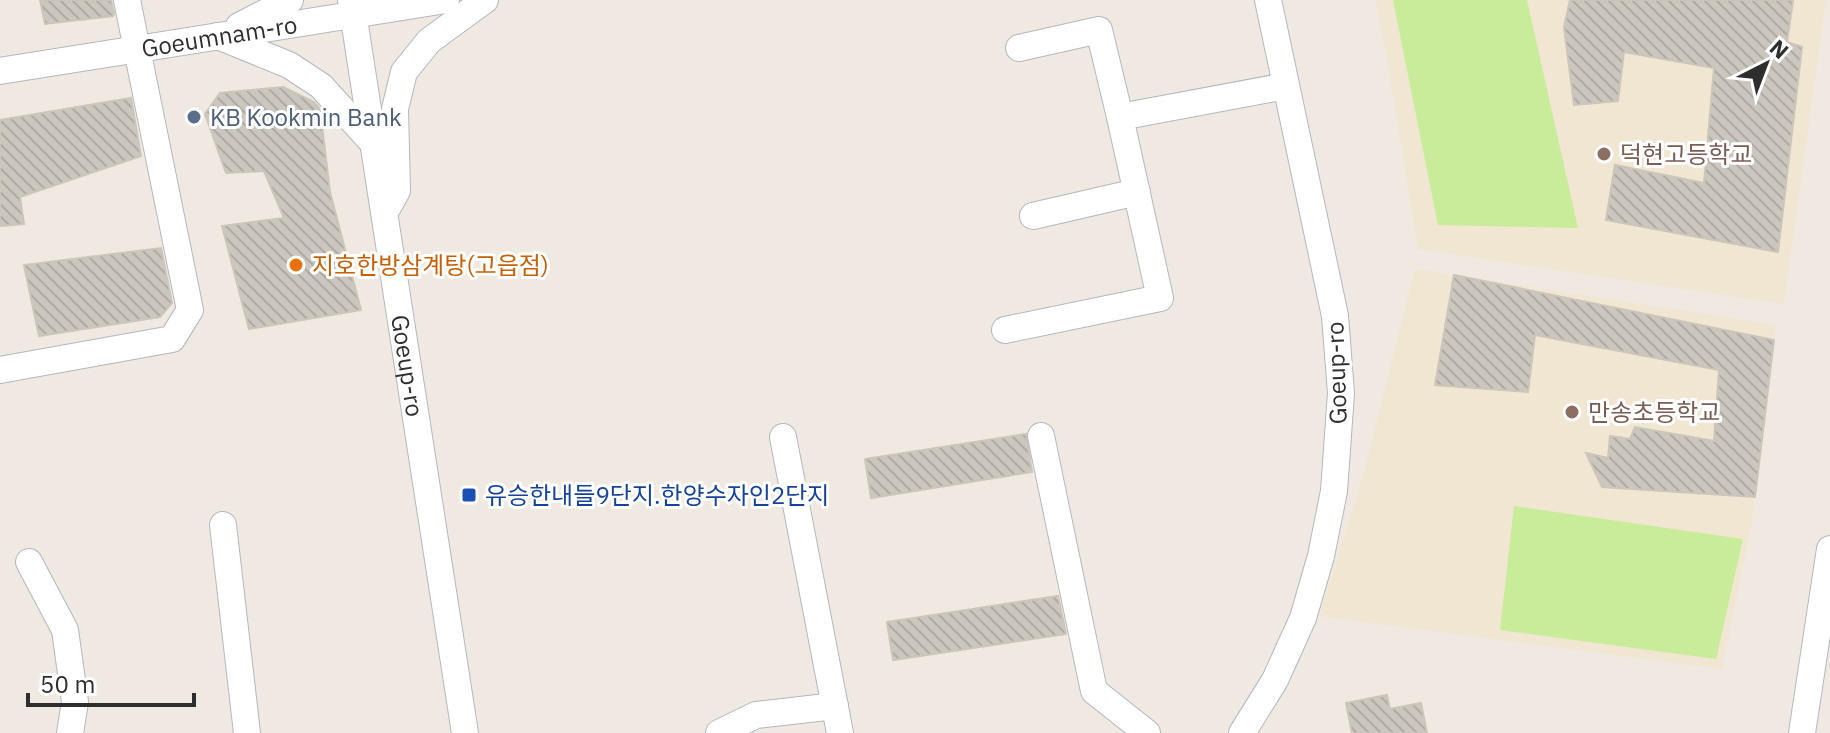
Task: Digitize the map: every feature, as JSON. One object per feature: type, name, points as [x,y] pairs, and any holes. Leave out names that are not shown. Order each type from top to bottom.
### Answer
[{"type":"street","name":"Goeumnam-ro","points":[[127,0],[136,49],[218,36],[352,8],[446,0]]},
{"type":"street","points":[[218,36],[290,0]]},
{"type":"street","points":[[384,213],[397,191],[395,109],[404,72],[429,41],[485,0]]},
{"type":"street","name":"Goeup-ro","points":[[1242,733],[1275,680],[1303,618],[1321,556],[1334,491],[1341,393],[1335,316],[1268,0]]},
{"type":"street","name":"Goeup-ro","points":[[352,8],[465,733]]},
{"type":"street","points":[[1005,330],[1160,298],[1099,30],[1019,48]]},
{"type":"street","points":[[218,36],[289,65],[321,86],[373,144]]},
{"type":"street","points":[[0,71],[136,49],[190,310],[172,339],[0,370]]},
{"type":"street","points":[[1120,117],[1286,86]]},
{"type":"street","points":[[1033,216],[1137,192]]},
{"type":"street","points":[[1041,436],[1094,691],[1147,733]]},
{"type":"street","points":[[783,437],[840,733]]},
{"type":"street","points":[[223,525],[247,733]]},
{"type":"street","points":[[1802,733],[1830,549]]},
{"type":"street","points":[[29,562],[65,630],[75,702],[70,733]]},
{"type":"street","points":[[719,733],[756,715],[835,706]]},
{"type":"shaded area","name":"덕현고등학교","points":[[1375,0],[1826,0],[1784,304],[1418,249]]},
{"type":"shaded area","name":"만송초등학교","points":[[1415,269],[1776,325],[1751,527],[1722,669],[1319,616],[1361,483]]},
{"type":"green space","points":[[1393,0],[1527,0],[1578,228],[1438,225]]},
{"type":"green space","points":[[1514,506],[1743,539],[1716,659],[1500,630]]},
{"type":"building","points":[[40,0],[111,0],[114,14],[45,24]]},
{"type":"building","points":[[1570,0],[1793,0],[1787,42],[1802,47],[1778,252],[1606,220],[1615,165],[1704,183],[1714,68],[1624,52],[1618,101],[1574,105],[1564,27]]},
{"type":"building","points":[[283,87],[314,102],[320,109],[330,192],[361,310],[249,329],[222,226],[284,218],[264,171],[226,173],[205,114],[220,93]]},
{"type":"building","points":[[131,98],[141,156],[20,197],[24,224],[0,226],[0,120]]},
{"type":"building","points":[[161,248],[172,303],[160,317],[39,336],[24,265]]},
{"type":"building","points":[[1454,275],[1774,340],[1755,497],[1602,487],[1586,453],[1608,458],[1610,436],[1630,439],[1635,427],[1714,441],[1719,370],[1535,335],[1528,392],[1435,385]]},
{"type":"building","points":[[1026,434],[1032,472],[871,498],[865,459]]},
{"type":"building","points":[[1058,596],[1066,634],[893,660],[887,622]]},
{"type":"building","points":[[1387,695],[1390,709],[1421,703],[1427,733],[1352,733],[1346,703]]},
{"type":"place","name":"KB Kookmin Bank","points":[[194,117]]},
{"type":"place","name":"덕현고등학교","points":[[1604,154]]},
{"type":"place","name":"지호한방삼계탕(고읍점)","points":[[296,265]]},
{"type":"place","name":"만송초등학교","points":[[1572,412]]},
{"type":"place","name":"유승한내들9단지.한양수자인2단지","points":[[469,495]]}]
